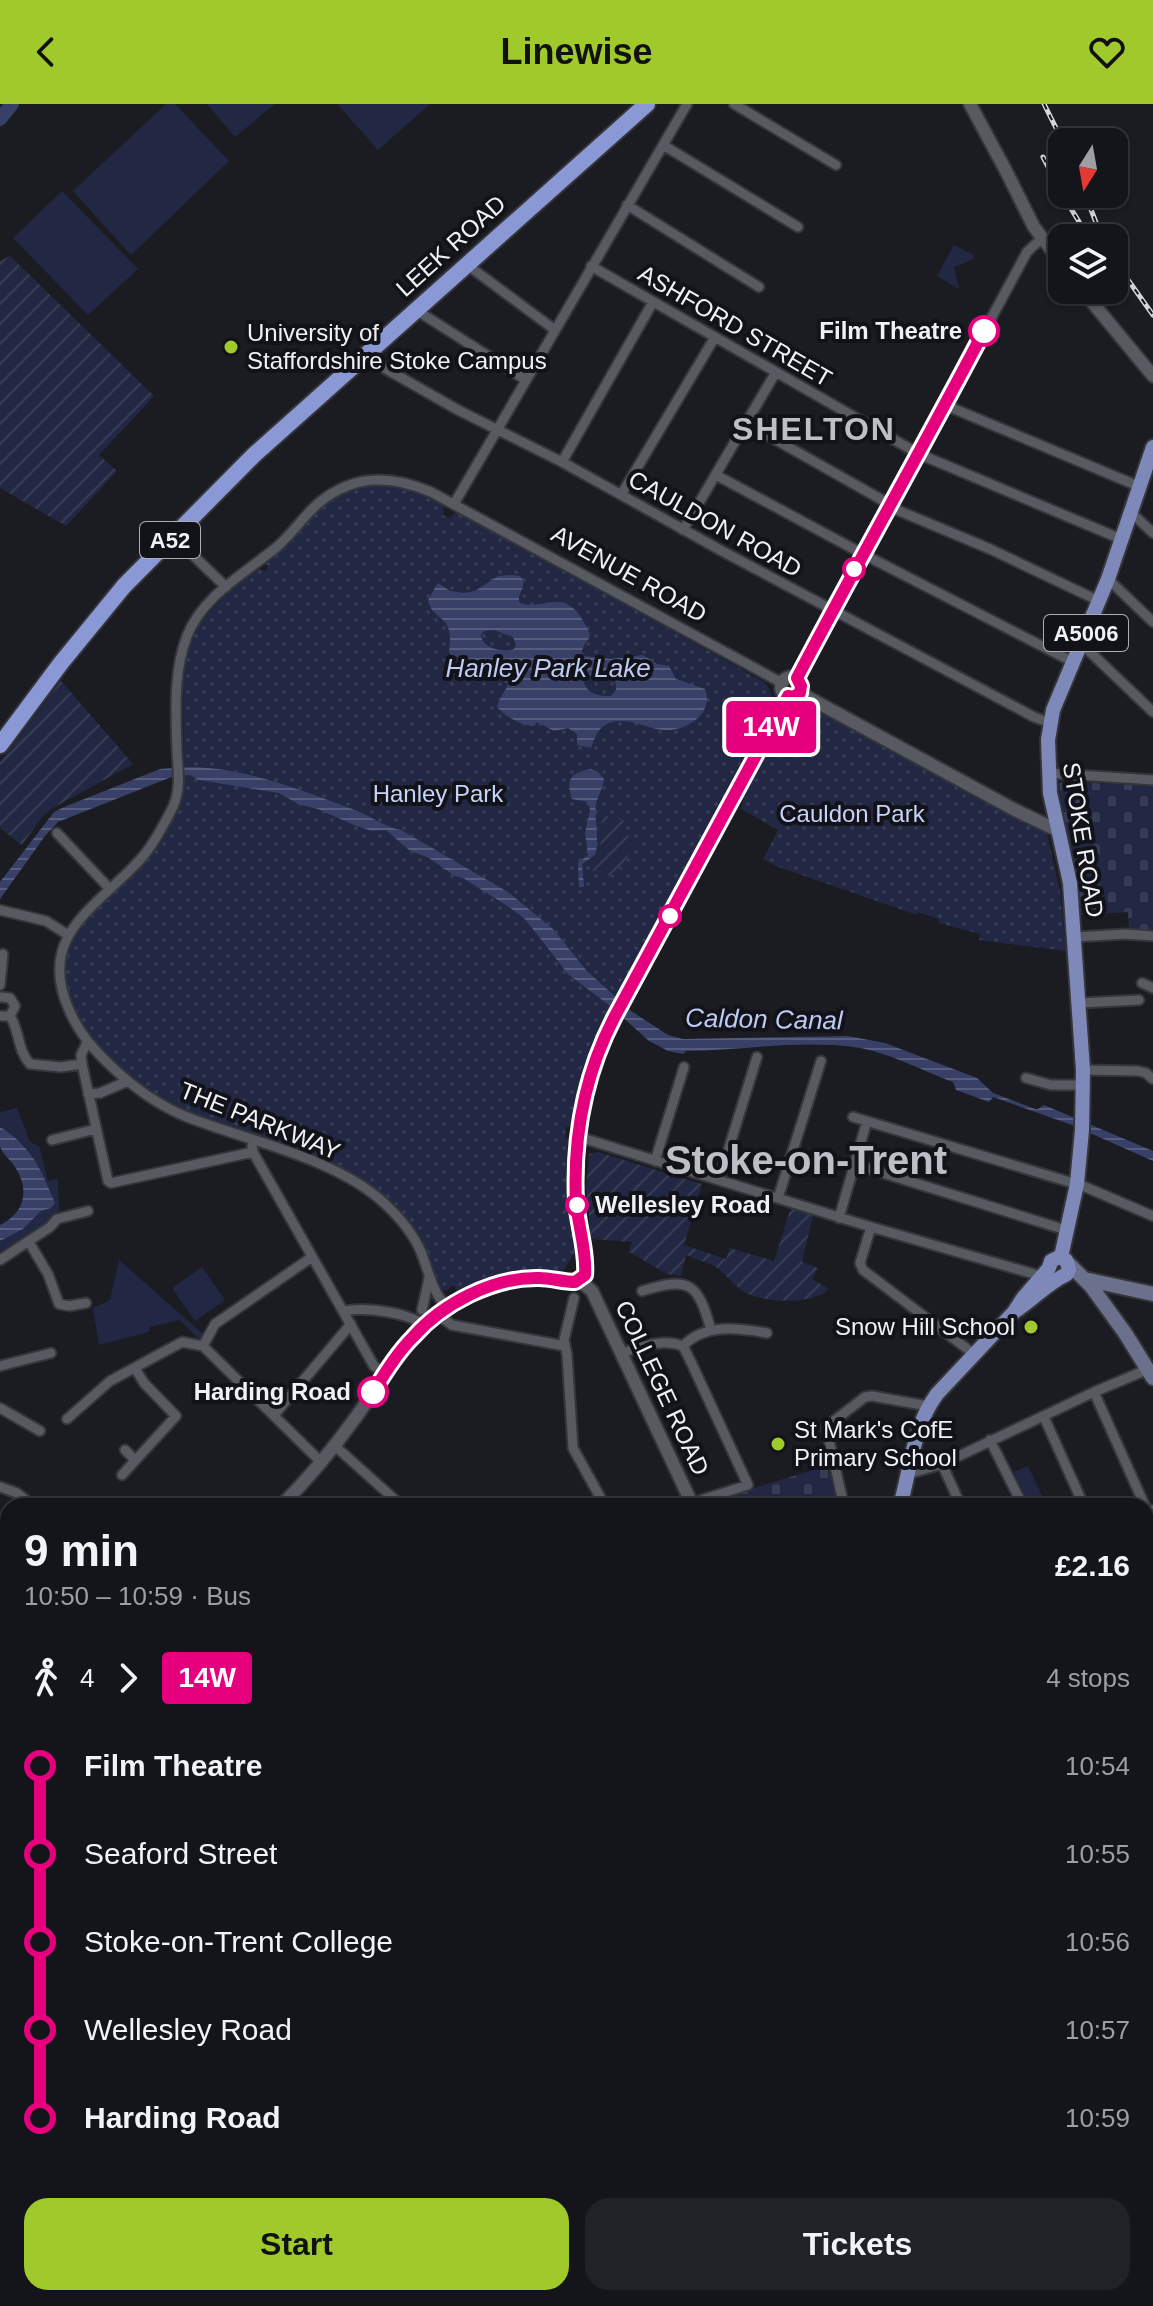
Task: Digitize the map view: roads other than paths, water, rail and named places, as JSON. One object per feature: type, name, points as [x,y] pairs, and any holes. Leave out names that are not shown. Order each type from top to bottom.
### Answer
[{"type":"highway","name":"LEEK ROAD","points":[[0,745],[124,586],[255,454],[647,104]]},
{"type":"main road","name":"STOKE ROAD","points":[[1077,1184],[1084,1078],[1080,1003],[1070,883],[1048,773],[1048,740],[1053,710],[1108,579],[1153,447]]},
{"type":"main road","name":"A5006","points":[[902,1498],[920,1422],[928,1406],[1057,1269],[1077,1184]]},
{"type":"main road","points":[[1057,1269],[1126,1290],[1153,1294]]},
{"type":"main road","points":[[1057,1269],[1094,1293]]},
{"type":"main road","points":[[1084,1279],[1150,1372]]},
{"type":"main road","points":[[1104,1306],[1110,1292],[1126,1290]]},
{"type":"street","points":[[454,504],[687,104]]},
{"type":"street","points":[[734,104],[836,165]]},
{"type":"street","points":[[970,104],[1034,227],[1048,246]]},
{"type":"street","points":[[663,145],[798,227]]},
{"type":"street","points":[[627,205],[759,287]]},
{"type":"street","points":[[797,678],[1027,252],[1042,238]]},
{"type":"street","points":[[466,264],[555,330]]},
{"type":"street","name":"ASHFORD STREET","points":[[591,266],[919,454],[1121,539]]},
{"type":"street","points":[[562,462],[653,302]]},
{"type":"street","points":[[1094,304],[1153,376]]},
{"type":"street","points":[[416,310],[526,380]]},
{"type":"street","points":[[621,495],[715,337]]},
{"type":"street","name":"CAULDON ROAD","points":[[363,356],[833,611],[1034,717],[1051,723]]},
{"type":"street","points":[[683,530],[776,372]]},
{"type":"street","points":[[945,405],[1138,486]]},
{"type":"street","points":[[746,423],[891,506],[1099,601]]},
{"type":"street","points":[[716,475],[1073,662]]},
{"type":"street","name":"AVENUE ROAD","points":[[110,889],[138,863],[177,796],[177,683],[187,636],[200,613],[226,587],[280,544],[309,510],[347,485],[367,480],[416,485],[782,683]]},
{"type":"street","points":[[1129,515],[1136,517],[1153,533]]},
{"type":"street","points":[[173,536],[226,587]]},
{"type":"street","points":[[1108,579],[1153,622]]},
{"type":"street","points":[[1080,646],[1153,712]]},
{"type":"street","points":[[797,678],[788,677],[782,683],[782,691],[1059,831]]},
{"type":"street","points":[[289,1498],[322,1463],[409,1341],[443,1311],[479,1291],[511,1281],[540,1278],[580,1281],[586,1271],[577,1205],[576,1157],[594,1061],[615,1016],[801,686],[797,678]]},
{"type":"street","points":[[1048,773],[1153,780]]},
{"type":"street","points":[[1032,818],[1055,815]]},
{"type":"street","points":[[0,910],[46,921],[68,935],[81,917],[110,889],[57,833]]},
{"type":"street","name":"THE PARKWAY","points":[[68,935],[60,964],[63,992],[87,1043],[128,1081],[184,1115],[319,1164],[355,1182],[384,1203],[420,1250],[443,1311]]},
{"type":"street","points":[[1075,937],[1153,936]]},
{"type":"street","points":[[0,985],[3,954]]},
{"type":"street","points":[[1142,983],[1153,988]]},
{"type":"street","points":[[0,995],[7,996],[14,1003],[14,1010],[5,1016],[17,1025],[22,1051],[30,1064],[52,1067],[82,1064]]},
{"type":"street","points":[[1080,1003],[1147,998]]},
{"type":"street","points":[[87,1043],[82,1051],[82,1064],[108,1181],[111,1183],[253,1152]]},
{"type":"street","points":[[719,1180],[757,1057]]},
{"type":"street","points":[[778,1198],[821,1061]]},
{"type":"street","points":[[655,1161],[684,1067]]},
{"type":"street","points":[[1026,1078],[1051,1085],[1138,1071],[1153,1079]]},
{"type":"street","points":[[88,1094],[100,1093],[128,1081]]},
{"type":"street","points":[[853,1117],[1077,1184],[1153,1216]]},
{"type":"street","points":[[839,1218],[867,1121]]},
{"type":"street","points":[[52,1140],[96,1129]]},
{"type":"street","points":[[579,1137],[871,1227],[1057,1269]]},
{"type":"street","points":[[251,1140],[253,1152],[374,1366],[385,1374]]},
{"type":"street","points":[[854,1164],[1066,1230]]},
{"type":"street","points":[[0,1260],[50,1227],[57,1219],[88,1211]]},
{"type":"street","points":[[871,1227],[860,1263],[863,1270],[974,1354]]},
{"type":"street","points":[[29,1242],[48,1274],[60,1309],[86,1303]]},
{"type":"street","points":[[203,1346],[215,1324],[312,1257]]},
{"type":"street","points":[[422,1310],[429,1276]]},
{"type":"street","name":"COLLEGE ROAD","points":[[580,1281],[592,1291],[689,1498]]},
{"type":"street","points":[[642,1291],[673,1283],[686,1285],[700,1296],[711,1330]]},
{"type":"street","points":[[574,1298],[564,1340],[573,1448],[601,1498]]},
{"type":"street","points":[[345,1311],[377,1311],[411,1318],[424,1326]]},
{"type":"street","points":[[443,1311],[452,1325],[565,1346]]},
{"type":"street","points":[[274,1415],[351,1324]]},
{"type":"street","points":[[683,1346],[699,1333],[711,1330],[767,1333]]},
{"type":"street","points":[[67,1419],[110,1381],[182,1342],[203,1346],[322,1463]]},
{"type":"street","points":[[621,1353],[661,1342],[683,1346],[748,1485],[710,1498]]},
{"type":"street","points":[[0,1366],[51,1353]]},
{"type":"street","points":[[122,1475],[176,1416],[144,1383],[135,1368]]},
{"type":"street","points":[[908,1474],[942,1464],[1094,1392],[1150,1372]]},
{"type":"street","points":[[1094,1392],[1143,1498]]},
{"type":"street","points":[[842,1498],[826,1427],[865,1397],[882,1396],[928,1406]]},
{"type":"street","points":[[0,1408],[40,1431]]},
{"type":"street","points":[[1044,1417],[1080,1498]]},
{"type":"street","points":[[990,1440],[1019,1498]]},
{"type":"street","points":[[335,1446],[393,1498]]},
{"type":"street","points":[[125,1450],[135,1460]]},
{"type":"street","points":[[942,1464],[957,1498]]},
{"type":"street","points":[[0,1487],[23,1498]]},
{"type":"water","name":"Hanley Park Lake","points":[[498,576],[520,576],[523,583],[519,602],[535,605],[560,602],[577,612],[590,634],[582,652],[585,656],[611,659],[643,655],[657,664],[669,666],[676,679],[705,689],[706,706],[702,713],[689,724],[672,730],[623,721],[609,723],[599,730],[591,748],[577,745],[577,734],[568,728],[554,731],[537,722],[530,726],[509,717],[497,707],[508,684],[504,682],[510,670],[451,655],[449,630],[428,600],[438,583],[450,591],[464,593],[475,591]],"holes":[[[494,630],[513,637],[514,649],[499,650],[485,643],[481,635],[484,631]],[[599,671],[614,679],[616,690],[611,696],[595,694],[584,683]]]},
{"type":"water","points":[[191,767],[233,771],[275,782],[401,830],[508,892],[553,929],[586,970],[631,1011],[668,1035],[683,1039],[848,1036],[885,1043],[977,1078],[993,1093],[1035,1109],[1044,1105],[1153,1151],[1153,1161],[1072,1125],[993,1097],[989,1102],[956,1090],[953,1082],[867,1049],[812,1045],[686,1051],[683,1054],[668,1051],[649,1041],[568,974],[525,919],[509,907],[429,858],[409,850],[386,830],[372,831],[354,825],[298,804],[279,793],[199,780],[190,775],[174,776],[58,822],[0,899],[0,882],[54,812],[160,769]]},
{"type":"water","points":[[591,769],[604,779],[596,804],[595,855],[582,864],[584,887],[579,887],[578,863],[588,855],[585,833],[590,810],[588,802],[572,799],[569,787],[574,775]]},
{"type":"water","points":[[0,1127],[28,1151],[55,1203],[41,1211],[23,1229],[0,1241],[0,1225],[20,1207],[23,1192],[20,1176],[0,1146]]},
{"type":"waterway","points":[[0,119],[12,104]]},
{"type":"railway","points":[[1044,104],[1056,128]]},
{"type":"railway","points":[[1043,157],[1048,167]]},
{"type":"railway","points":[[1071,208],[1080,224]]},
{"type":"railway","points":[[1090,208],[1097,224]]},
{"type":"railway","points":[[1128,280],[1153,315]]},
{"type":"place","name":"Film Theatre","points":[[984,331]]},
{"type":"place","name":"University of Staffordshire Stoke Campus","points":[[231,347]]},
{"type":"place","name":"Wellesley Road","points":[[577,1205]]},
{"type":"place","name":"Snow Hill School","points":[[1031,1327]]},
{"type":"place","name":"Harding Road","points":[[373,1392]]},
{"type":"place","name":"St Mark's CofE Primary School","points":[[778,1444]]},
{"type":"district","name":"SHELTON","points":[[814,429]]},
{"type":"district","name":"Stoke-on-Trent","points":[[806,1160]]},
{"type":"park label","name":"Hanley Park","points":[[438,794]]},
{"type":"park label","name":"Cauldon Park","points":[[852,814]]},
{"type":"water label","name":"Caldon Canal","points":[[764,1019]]}]
